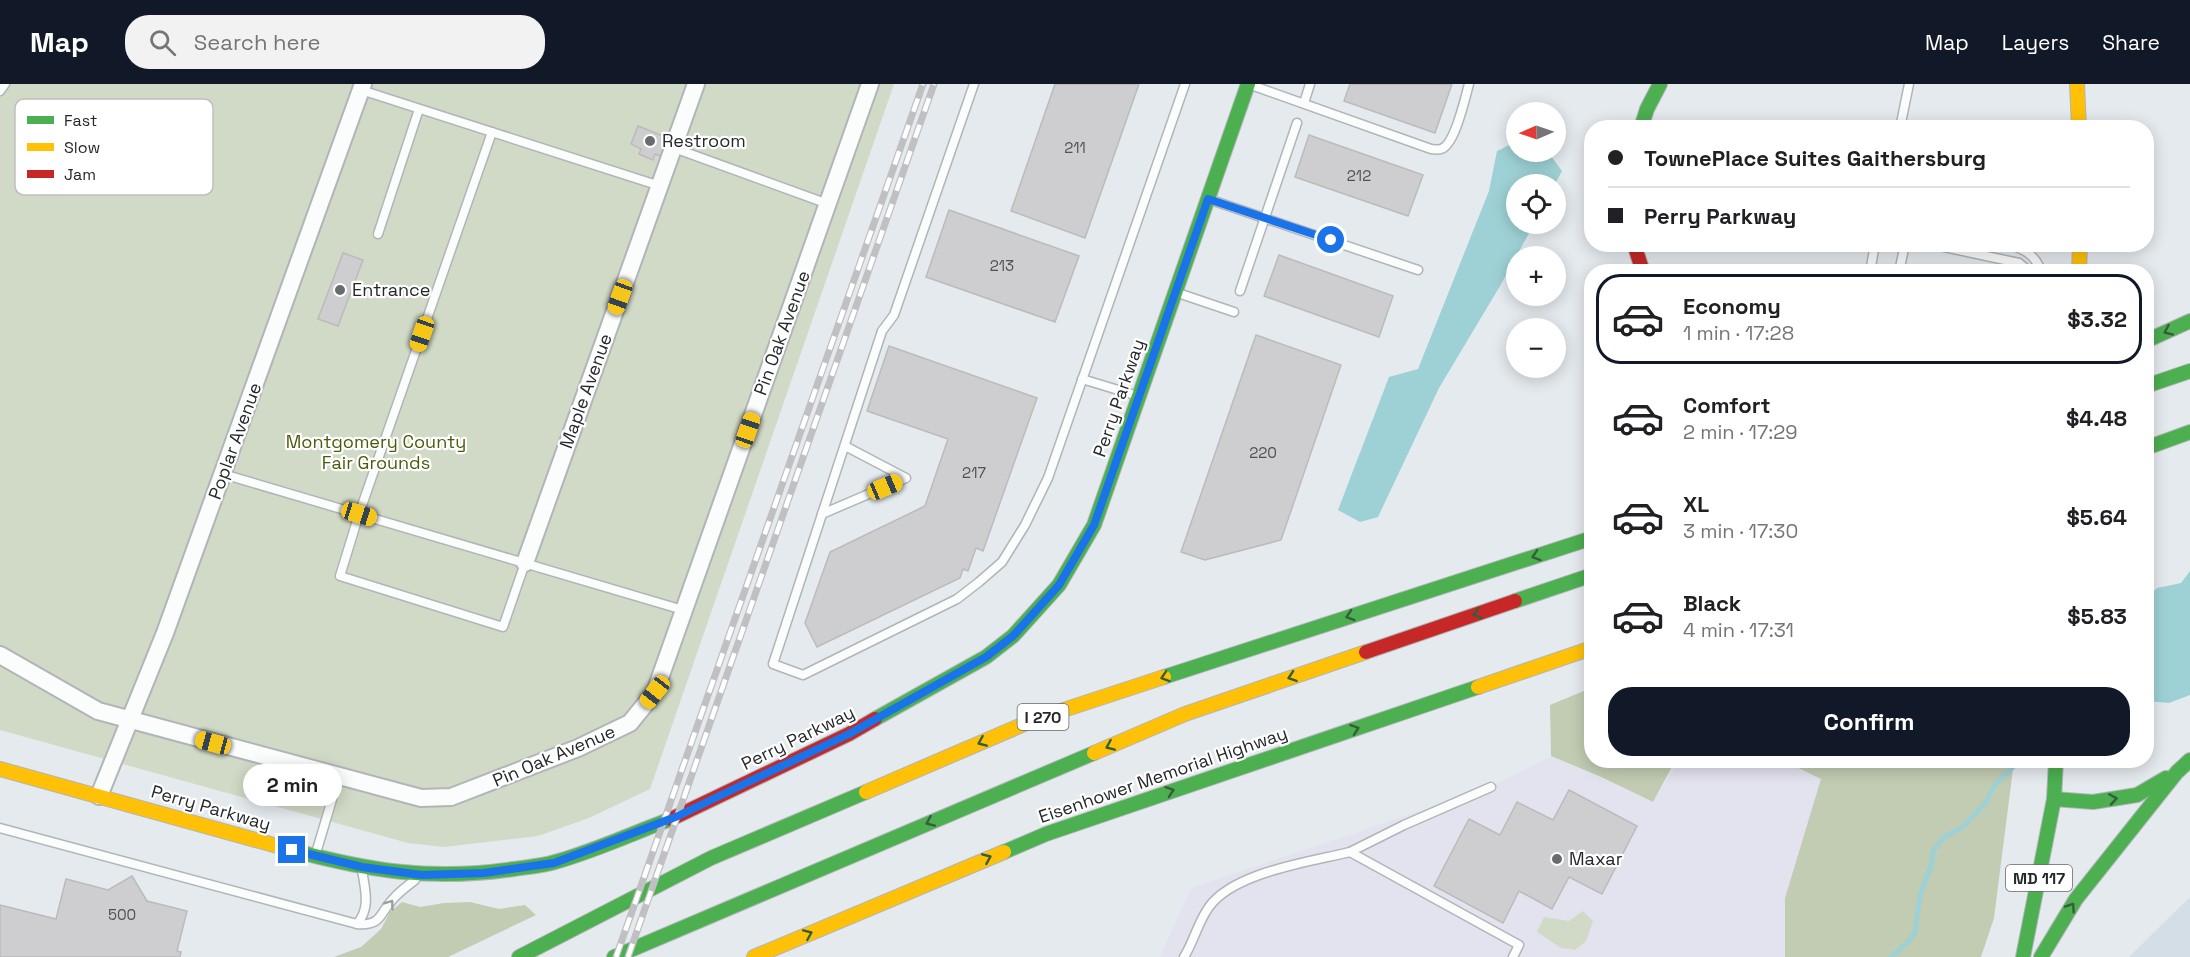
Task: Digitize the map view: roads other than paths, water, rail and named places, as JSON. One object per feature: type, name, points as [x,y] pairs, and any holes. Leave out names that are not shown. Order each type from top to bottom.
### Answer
[{"type":"main road","name":"Perry Parkway","points":[[0,769],[362,867],[422,875],[484,873],[554,863],[664,822],[849,734],[986,657],[1013,636],[1059,585],[1094,525],[1248,84]]},
{"type":"main road","points":[[1644,120],[1660,84]]},
{"type":"main road","points":[[2077,84],[2079,120]]},
{"type":"main road","points":[[2154,337],[2190,321]]},
{"type":"main road","points":[[2154,383],[2188,372]]},
{"type":"main road","points":[[2154,445],[2190,432]]},
{"type":"main road","name":"I 270","points":[[519,957],[711,858],[1036,719],[1584,541]]},
{"type":"main road","points":[[614,957],[1185,714],[1584,578]]},
{"type":"main road","name":"Eisenhower Memorial Highway","points":[[754,957],[1046,834],[1584,651]]},
{"type":"main road","points":[[2041,957],[2076,899],[2177,772],[2190,760]]},
{"type":"main road","name":"MD 117","points":[[2023,957],[2054,798],[2056,768]]},
{"type":"main road","points":[[2054,798],[2093,802],[2136,795],[2177,772]]},
{"type":"street","name":"Maple Avenue","points":[[525,563],[696,84]]},
{"type":"street","name":"Pin Oak Avenue","points":[[0,655],[98,711],[421,798],[451,797],[578,748],[630,723],[655,692],[870,84]]},
{"type":"street","name":"Poplar Avenue","points":[[99,795],[165,633],[362,87]]},
{"type":"lane","points":[[0,91],[4,84]]},
{"type":"lane","points":[[974,84],[894,315],[882,331],[773,664],[803,675],[957,599],[1002,562],[1025,525],[1048,478],[1185,84]]},
{"type":"lane","points":[[1248,84],[1431,149],[1441,149],[1449,143],[1455,130],[1469,84]]},
{"type":"lane","points":[[1304,103],[1310,84]]},
{"type":"lane","points":[[1902,120],[1909,84]]},
{"type":"lane","points":[[362,87],[419,109],[660,186]]},
{"type":"lane","points":[[378,234],[419,109]]},
{"type":"lane","points":[[1240,291],[1297,123]]},
{"type":"lane","points":[[492,132],[359,514],[340,576],[503,627],[525,563]]},
{"type":"lane","points":[[674,148],[828,204]]},
{"type":"lane","points":[[1208,199],[1418,270]]},
{"type":"lane","points":[[1970,252],[2021,264]]},
{"type":"lane","points":[[2027,252],[2031,254],[2037,264]]},
{"type":"lane","points":[[1175,292],[1234,312]]},
{"type":"lane","points":[[1082,379],[1139,396]]},
{"type":"lane","points":[[822,514],[906,478],[845,446]]},
{"type":"lane","points":[[223,474],[684,610]]},
{"type":"lane","points":[[315,856],[339,776]]},
{"type":"lane","points":[[1184,957],[1209,907],[1226,890],[1241,881],[1350,852],[1404,825],[1491,787]]},
{"type":"lane","points":[[0,828],[357,924],[369,924],[379,919],[393,898],[422,875]]},
{"type":"lane","points":[[1350,852],[1519,945],[1513,957]]},
{"type":"lane","points":[[357,924],[366,910],[362,867]]},
{"type":"water","points":[[1506,147],[1506,162],[1555,162],[1562,171],[1560,174],[1506,174],[1506,234],[1529,234],[1522,246],[1506,246],[1506,275],[1439,388],[1378,517],[1360,522],[1338,510],[1389,377],[1418,369],[1489,191],[1497,151]]},
{"type":"water","points":[[2190,571],[2190,695],[2169,703],[2154,702],[2154,591],[2157,588],[2181,583]]},
{"type":"waterway","points":[[1891,957],[1909,941],[1915,932],[1920,895],[1932,863],[1933,851],[1943,838],[1964,826],[1986,802],[1994,786],[2012,768]]},
{"type":"railway","points":[[616,957],[923,84]]},
{"type":"railway","points":[[628,957],[934,84]]},
{"type":"place","name":"Restroom","points":[[650,141]]},
{"type":"place","name":"Entrance","points":[[340,290]]},
{"type":"place","name":"Maxar","points":[[1557,859]]},
{"type":"park label","name":"Montgomery County Fair Grounds","points":[[376,452]]}]
